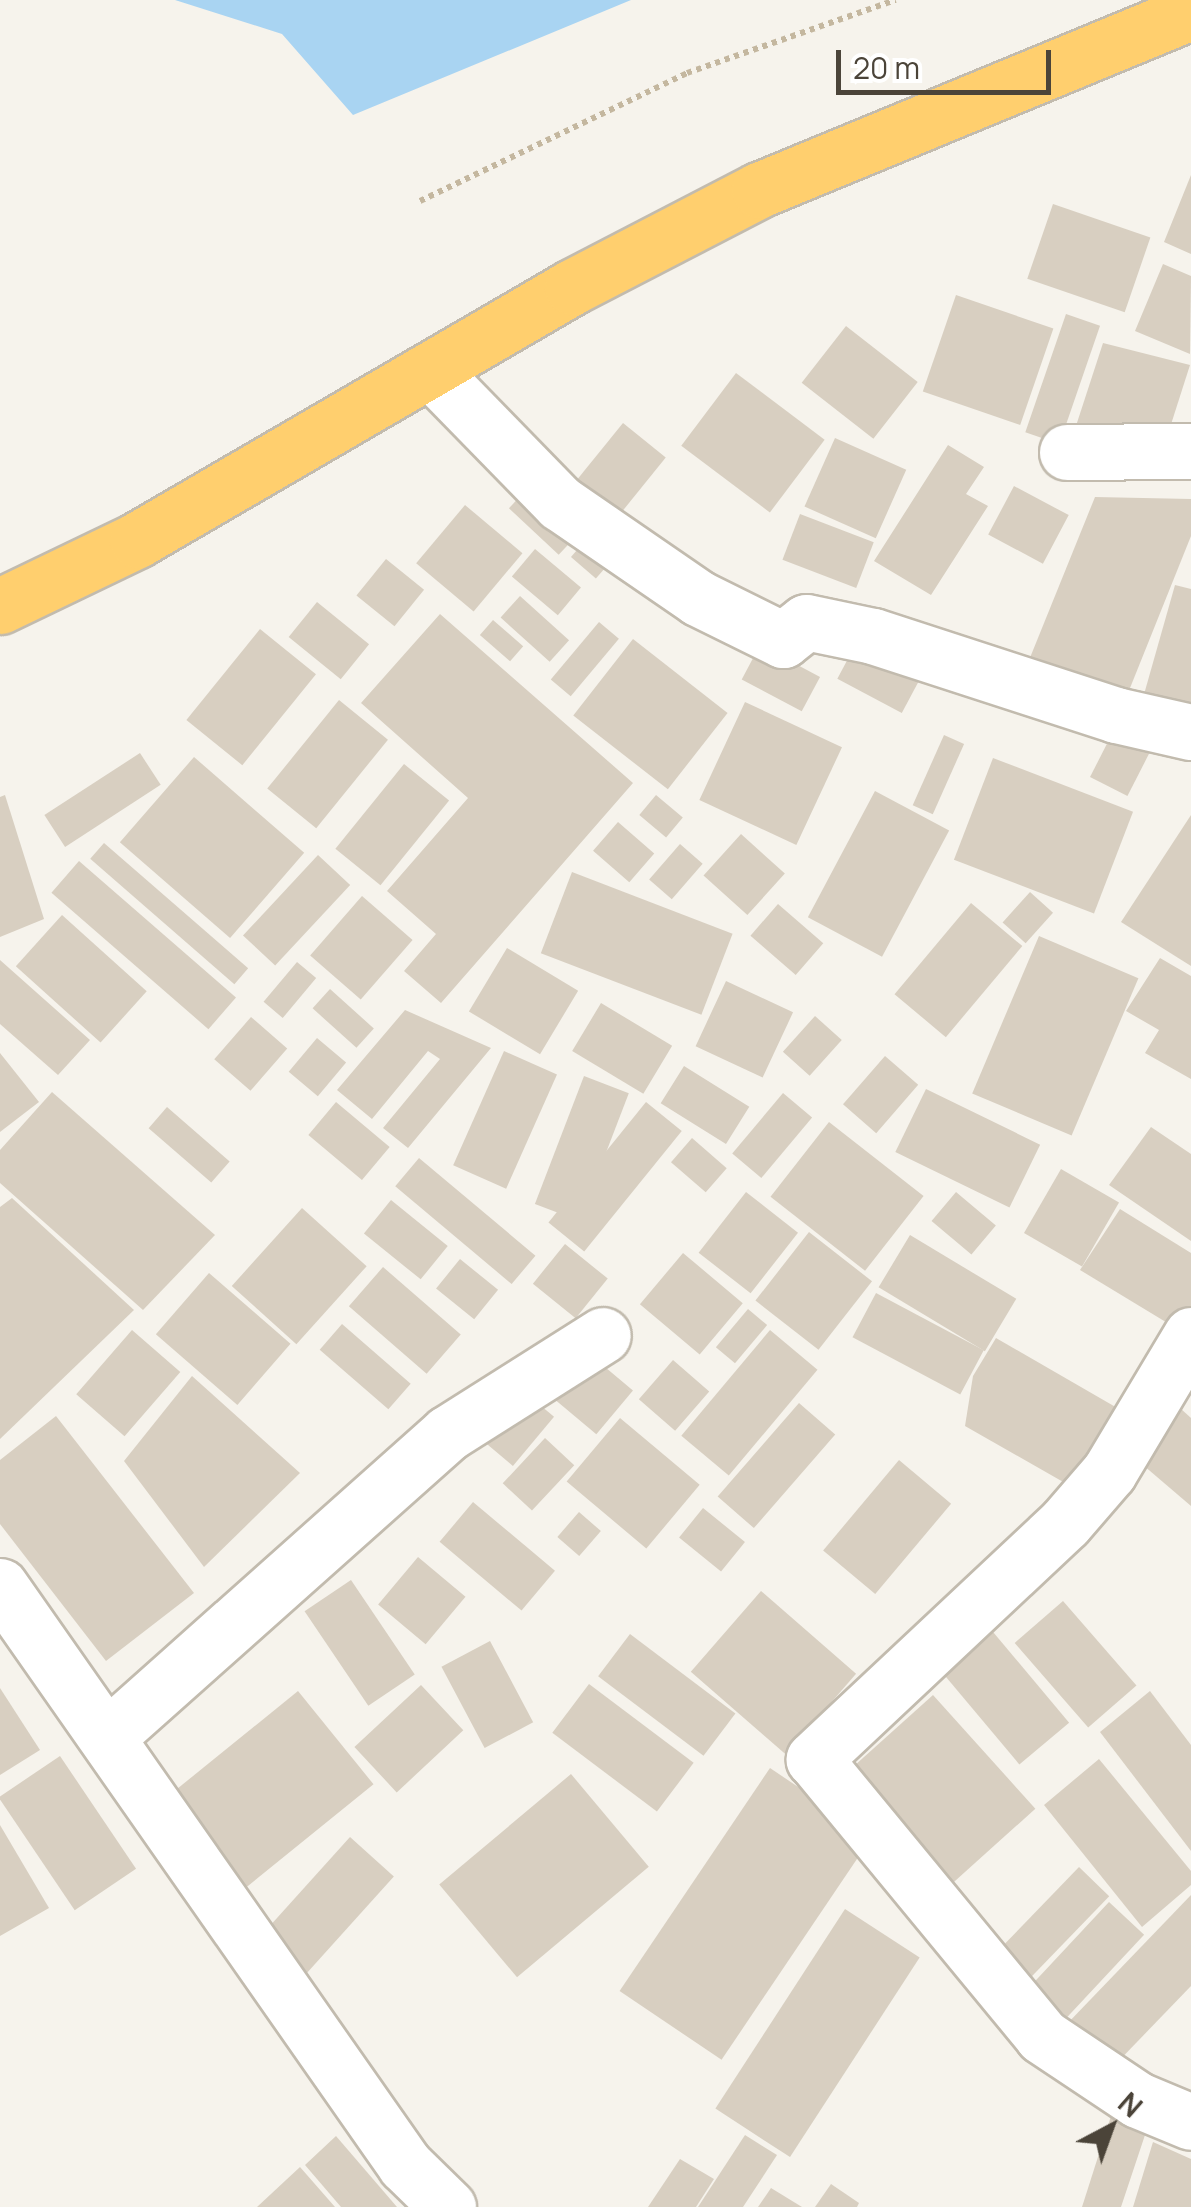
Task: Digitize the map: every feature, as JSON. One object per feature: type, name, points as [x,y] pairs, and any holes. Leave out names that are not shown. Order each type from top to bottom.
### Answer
[{"type":"highway","points":[[0,606],[137,540],[432,372],[572,287],[759,190],[1191,12]]},
{"type":"street","points":[[432,372],[560,503],[698,598],[783,640],[806,622],[873,636],[1116,716],[1191,732]]},
{"type":"street","points":[[1067,452],[1191,451]]},
{"type":"street","points":[[1191,1334],[1110,1472],[1065,1523],[814,1759],[1042,2036],[1138,2100],[1191,2122]]},
{"type":"street","points":[[108,1736],[448,1433],[603,1335]]},
{"type":"street","points":[[0,1586],[405,2165],[448,2207]]},
{"type":"path","points":[[420,201],[687,72],[896,0]]},
{"type":"water","points":[[175,0],[631,0],[353,115],[282,34]]},
{"type":"building","points":[[1191,175],[1191,254],[1164,242]]},
{"type":"building","points":[[1053,204],[1150,238],[1125,312],[1027,279]]},
{"type":"building","points":[[1163,264],[1191,276],[1190,354],[1135,331]]},
{"type":"building","points":[[956,295],[1053,329],[1020,425],[923,391]]},
{"type":"building","points":[[1066,314],[1100,326],[1059,444],[1025,432]]},
{"type":"building","points":[[846,326],[918,382],[873,439],[802,383]]},
{"type":"building","points":[[1103,343],[1190,365],[1166,440],[1074,432]]},
{"type":"building","points":[[736,373],[825,440],[770,512],[681,446]]},
{"type":"building","points":[[623,423],[666,458],[612,524],[570,489]]},
{"type":"building","points":[[835,438],[906,470],[876,538],[804,507]]},
{"type":"building","points":[[948,445],[984,467],[966,494],[988,506],[931,595],[874,561]]},
{"type":"building","points":[[1014,486],[1069,515],[1043,564],[988,535]]},
{"type":"building","points":[[526,490],[576,536],[559,555],[509,508]]},
{"type":"building","points":[[1095,497],[1191,499],[1191,536],[1122,708],[1023,675]]},
{"type":"building","points":[[465,505],[522,553],[474,611],[416,563]]},
{"type":"building","points":[[800,514],[874,542],[856,588],[782,560]]},
{"type":"building","points":[[590,535],[615,557],[596,579],[571,557]]},
{"type":"building","points":[[535,549],[581,588],[558,615],[512,577]]},
{"type":"building","points":[[386,559],[424,590],[395,626],[356,596]]},
{"type":"building","points":[[1175,585],[1191,589],[1191,725],[1139,712]]},
{"type":"building","points":[[520,596],[569,640],[550,662],[501,618]]},
{"type":"building","points":[[317,602],[369,644],[341,679],[289,637]]},
{"type":"building","points":[[440,614],[633,783],[441,1003],[404,971],[436,934],[387,891],[468,798],[361,703]]},
{"type":"building","points":[[493,620],[523,646],[510,661],[480,635]]},
{"type":"building","points":[[599,622],[619,639],[571,696],[551,679]]},
{"type":"building","points":[[260,629],[316,674],[242,765],[186,720]]},
{"type":"building","points":[[633,639],[728,713],[668,789],[573,715]]},
{"type":"building","points":[[858,640],[922,674],[902,713],[837,679]]},
{"type":"building","points":[[760,645],[820,677],[802,711],[742,679]]},
{"type":"building","points":[[339,700],[388,740],[316,828],[267,789]]},
{"type":"building","points":[[745,702],[842,747],[796,845],[699,800]]},
{"type":"building","points":[[1115,728],[1152,747],[1127,796],[1090,777]]},
{"type":"building","points":[[944,735],[964,744],[933,814],[913,805]]},
{"type":"building","points":[[140,753],[161,785],[65,847],[44,815]]},
{"type":"building","points":[[194,757],[304,853],[230,938],[120,842]]},
{"type":"building","points":[[993,758],[1133,812],[1094,914],[954,860]]},
{"type":"building","points":[[404,764],[449,801],[380,885],[335,849]]},
{"type":"building","points":[[875,791],[949,830],[882,957],[808,917]]},
{"type":"building","points":[[5,795],[44,919],[0,937],[0,797]]},
{"type":"building","points":[[656,795],[683,817],[666,837],[639,815]]},
{"type":"building","points":[[1191,815],[1191,966],[1121,922]]},
{"type":"building","points":[[618,822],[654,853],[629,882],[593,851]]},
{"type":"building","points":[[741,834],[785,873],[747,915],[704,876]]},
{"type":"building","points":[[104,843],[248,968],[234,984],[90,859]]},
{"type":"building","points":[[680,844],[703,864],[672,899],[649,879]]},
{"type":"building","points":[[318,855],[350,885],[275,965],[243,935]]},
{"type":"building","points":[[79,861],[236,997],[208,1029],[51,893]]},
{"type":"building","points":[[572,872],[733,934],[701,1015],[541,953]]},
{"type":"building","points":[[1030,892],[1053,913],[1026,943],[1003,922]]},
{"type":"building","points":[[362,896],[413,940],[361,1000],[310,956]]},
{"type":"building","points":[[971,903],[1022,946],[946,1037],[895,994]]},
{"type":"building","points":[[778,904],[823,943],[796,975],[750,936]]},
{"type":"building","points":[[62,915],[147,991],[101,1043],[16,966]]},
{"type":"building","points":[[1039,936],[1138,978],[1072,1136],[972,1093]]},
{"type":"building","points":[[507,948],[578,991],[540,1054],[469,1011]]},
{"type":"building","points":[[1160,958],[1191,976],[1191,1079],[1145,1053],[1159,1030],[1126,1011]]},
{"type":"building","points":[[0,960],[90,1040],[58,1075],[0,1024]]},
{"type":"building","points":[[297,962],[316,978],[283,1018],[264,1002]]},
{"type":"building","points":[[726,981],[793,1012],[763,1078],[696,1046]]},
{"type":"building","points":[[330,989],[374,1028],[356,1048],[313,1008]]},
{"type":"building","points":[[601,1003],[672,1046],[643,1094],[572,1051]]},
{"type":"building","points":[[405,1010],[491,1048],[408,1148],[383,1128],[440,1059],[428,1051],[372,1119],[337,1090]]},
{"type":"building","points":[[815,1016],[842,1040],[810,1076],[783,1052]]},
{"type":"building","points":[[251,1017],[287,1048],[250,1091],[214,1059]]},
{"type":"building","points":[[317,1038],[346,1062],[318,1096],[289,1072]]},
{"type":"building","points":[[504,1051],[557,1075],[506,1189],[453,1165]]},
{"type":"building","points":[[0,1053],[39,1102],[0,1132]]},
{"type":"building","points":[[885,1056],[918,1085],[876,1133],[843,1104]]},
{"type":"building","points":[[684,1066],[749,1107],[726,1144],[661,1103]]},
{"type":"building","points":[[584,1076],[629,1093],[580,1221],[535,1204]]},
{"type":"building","points":[[926,1089],[1040,1145],[1009,1208],[895,1152]]},
{"type":"building","points":[[52,1092],[215,1235],[143,1310],[0,1183],[0,1150]]},
{"type":"building","points":[[783,1093],[812,1117],[761,1178],[732,1154]]},
{"type":"building","points":[[336,1102],[390,1147],[362,1180],[308,1135]]},
{"type":"building","points":[[646,1102],[682,1131],[584,1251],[548,1222]]},
{"type":"building","points":[[167,1107],[230,1161],[211,1183],[149,1128]]},
{"type":"building","points":[[829,1122],[924,1196],[865,1271],[771,1197]]},
{"type":"building","points":[[1151,1127],[1191,1154],[1191,1241],[1109,1185]]},
{"type":"building","points":[[692,1138],[727,1168],[706,1192],[671,1162]]},
{"type":"building","points":[[419,1158],[535,1256],[512,1284],[395,1186]]},
{"type":"building","points":[[1061,1169],[1119,1202],[1082,1267],[1024,1233]]},
{"type":"building","points":[[746,1192],[798,1233],[751,1293],[699,1253]]},
{"type":"building","points":[[956,1192],[996,1225],[971,1255],[932,1221]]},
{"type":"building","points":[[12,1198],[134,1310],[0,1439],[0,1207]]},
{"type":"building","points":[[391,1200],[448,1246],[421,1279],[364,1233]]},
{"type":"building","points":[[302,1208],[367,1266],[296,1344],[232,1286]]},
{"type":"building","points":[[1120,1209],[1191,1253],[1191,1312],[1179,1330],[1080,1270]]},
{"type":"building","points":[[809,1232],[872,1281],[818,1350],[755,1301]]},
{"type":"building","points":[[910,1235],[1016,1299],[985,1351],[879,1287]]},
{"type":"building","points":[[565,1244],[608,1279],[576,1318],[533,1284]]},
{"type":"building","points":[[683,1253],[743,1303],[700,1354],[640,1304]]},
{"type":"building","points":[[460,1259],[498,1290],[474,1319],[436,1289]]},
{"type":"building","points":[[383,1267],[461,1335],[427,1374],[349,1306]]},
{"type":"building","points":[[209,1273],[291,1344],[237,1405],[156,1334]]},
{"type":"building","points":[[876,1293],[984,1350],[960,1394],[853,1337]]},
{"type":"building","points":[[748,1309],[767,1325],[735,1363],[716,1347]]},
{"type":"building","points":[[342,1324],[411,1384],[388,1409],[320,1350]]},
{"type":"building","points":[[132,1330],[180,1372],[125,1436],[76,1394]]},
{"type":"building","points":[[770,1330],[817,1370],[729,1476],[681,1436]]},
{"type":"building","points":[[996,1338],[1119,1409],[1072,1487],[965,1426],[973,1376]]},
{"type":"building","points":[[587,1352],[633,1391],[596,1434],[550,1396]]},
{"type":"building","points":[[673,1360],[709,1391],[675,1431],[639,1399]]},
{"type":"building","points":[[192,1376],[300,1473],[204,1567],[124,1461]]},
{"type":"building","points":[[528,1395],[554,1417],[513,1466],[487,1444]]},
{"type":"building","points":[[799,1403],[835,1434],[754,1528],[718,1497]]},
{"type":"building","points":[[1180,1408],[1191,1418],[1191,1506],[1136,1459]]},
{"type":"building","points":[[56,1416],[194,1593],[106,1661],[0,1524],[0,1460]]},
{"type":"building","points":[[620,1418],[700,1485],[646,1548],[567,1482]]},
{"type":"building","points":[[545,1438],[574,1465],[532,1511],[503,1483]]},
{"type":"building","points":[[899,1460],[951,1504],[875,1594],[823,1550]]},
{"type":"building","points":[[473,1502],[555,1571],[522,1611],[440,1542]]},
{"type":"building","points":[[703,1508],[745,1542],[721,1572],[679,1538]]},
{"type":"building","points":[[579,1512],[601,1531],[579,1556],[557,1537]]},
{"type":"building","points":[[418,1557],[465,1597],[426,1644],[378,1604]]},
{"type":"building","points":[[351,1580],[415,1675],[368,1706],[305,1611]]},
{"type":"building","points":[[761,1591],[856,1674],[786,1754],[691,1672]]},
{"type":"building","points":[[1063,1601],[1136,1686],[1088,1728],[1015,1643]]},
{"type":"building","points":[[983,1620],[1069,1723],[1019,1764],[933,1662]]},
{"type":"building","points":[[630,1634],[735,1713],[704,1756],[598,1676]]},
{"type":"building","points":[[490,1641],[533,1722],[485,1748],[441,1667]]},
{"type":"building","points":[[589,1684],[694,1763],[657,1812],[552,1733]]},
{"type":"building","points":[[421,1685],[463,1730],[397,1792],[354,1747]]},
{"type":"building","points":[[0,1688],[40,1750],[0,1775]]},
{"type":"building","points":[[298,1691],[374,1784],[240,1893],[164,1799]]},
{"type":"building","points":[[1150,1691],[1191,1745],[1191,1851],[1100,1732]]},
{"type":"building","points":[[933,1695],[1035,1809],[949,1886],[847,1773]]},
{"type":"building","points":[[60,1756],[136,1869],[75,1910],[0,1799]]},
{"type":"building","points":[[1099,1759],[1191,1871],[1191,1885],[1142,1927],[1044,1805]]},
{"type":"building","points":[[770,1768],[872,1837],[722,2060],[620,1991]]},
{"type":"building","points":[[571,1774],[649,1867],[517,1977],[439,1885]]},
{"type":"building","points":[[0,1825],[49,1908],[0,1936]]},
{"type":"building","points":[[350,1837],[394,1876],[304,1977],[260,1937]]},
{"type":"building","points":[[1079,1867],[1109,1896],[1026,1982],[996,1953]]},
{"type":"building","points":[[1191,1895],[1191,1986],[1110,2070],[1065,2026]]},
{"type":"building","points":[[1109,1902],[1144,1935],[1066,2018],[1031,1985]]},
{"type":"building","points":[[845,1909],[920,1957],[790,2157],[715,2109]]},
{"type":"building","points":[[1112,2113],[1149,2123],[1121,2207],[1082,2207]]},
{"type":"building","points":[[745,2135],[777,2155],[743,2207],[698,2207]]},
{"type":"building","points":[[336,2136],[397,2207],[341,2207],[305,2165]]},
{"type":"building","points":[[1153,2142],[1191,2159],[1191,2207],[1133,2207]]},
{"type":"building","points":[[680,2159],[714,2179],[696,2207],[648,2207]]},
{"type":"building","points":[[300,2167],[335,2207],[257,2207]]},
{"type":"building","points":[[831,2184],[859,2203],[857,2207],[815,2207]]},
{"type":"building","points":[[771,2188],[802,2207],[758,2207]]}]
